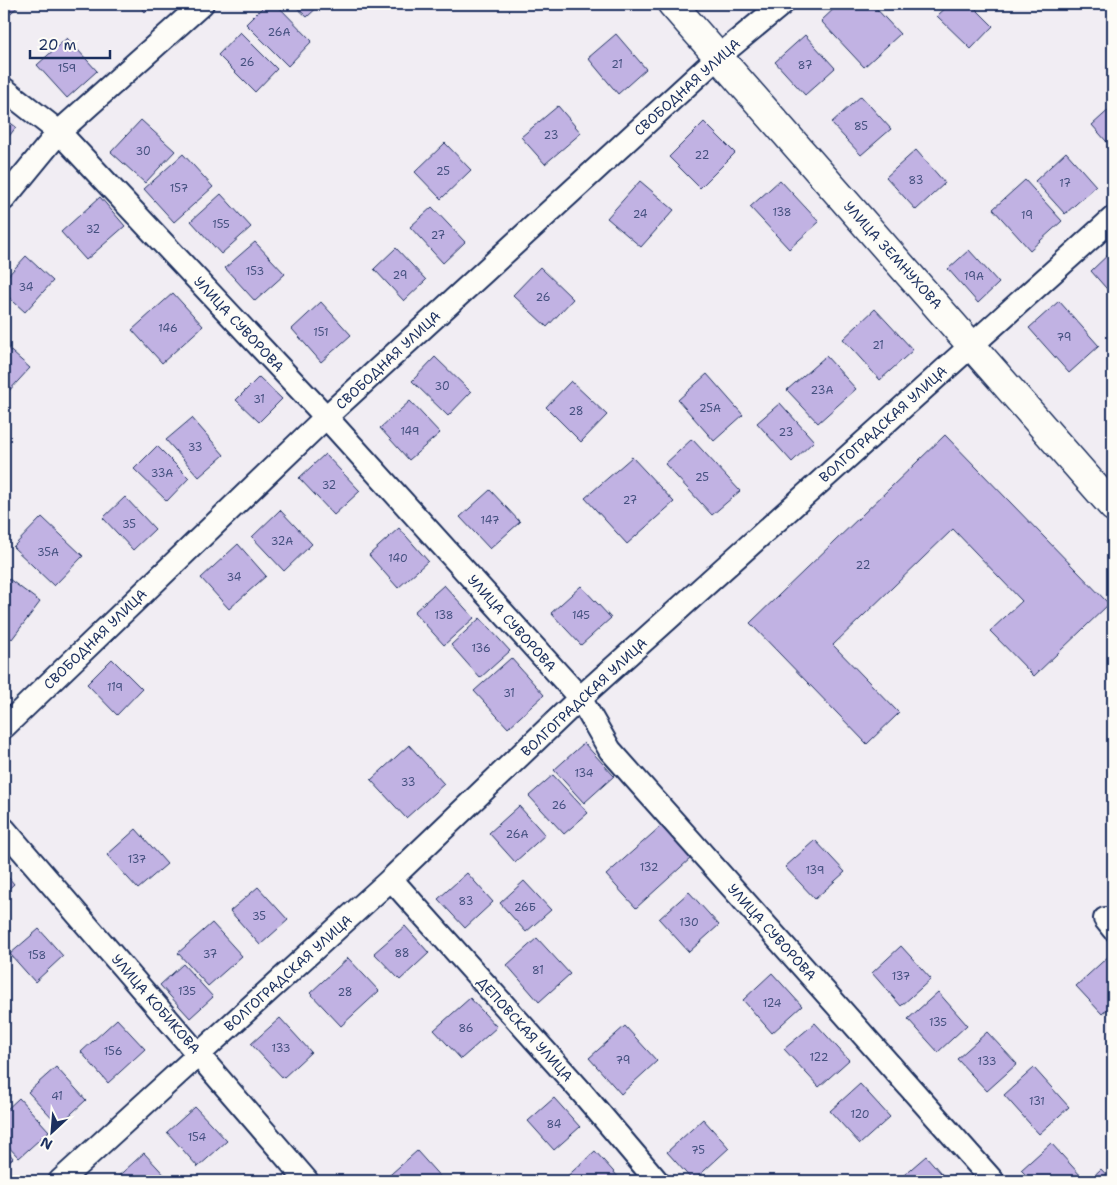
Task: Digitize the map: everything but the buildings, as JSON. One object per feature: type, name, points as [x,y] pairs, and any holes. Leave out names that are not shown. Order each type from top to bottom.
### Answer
[{"type":"street","points":[[4,199],[60,132],[202,4]]},
{"type":"street","name":"УЛИЦА ЗЕМНУХОВА","points":[[672,4],[1113,507]]},
{"type":"street","name":"СВОБОДНАЯ УЛИЦА","points":[[4,727],[326,417],[718,57],[782,4]]},
{"type":"street","name":"УЛИЦА СУВОРОВА","points":[[4,89],[60,132],[326,417],[580,698],[610,750],[993,1181]]},
{"type":"street","name":"ВОЛГОГРАДСКАЯ УЛИЦА","points":[[60,1181],[391,879],[580,698],[1113,218]]},
{"type":"street","name":"УЛИЦА КОБИКОВА","points":[[4,829],[307,1181]]},
{"type":"street","name":"ДЕПОВСКАЯ УЛИЦА","points":[[391,879],[572,1082],[657,1181]]}]
